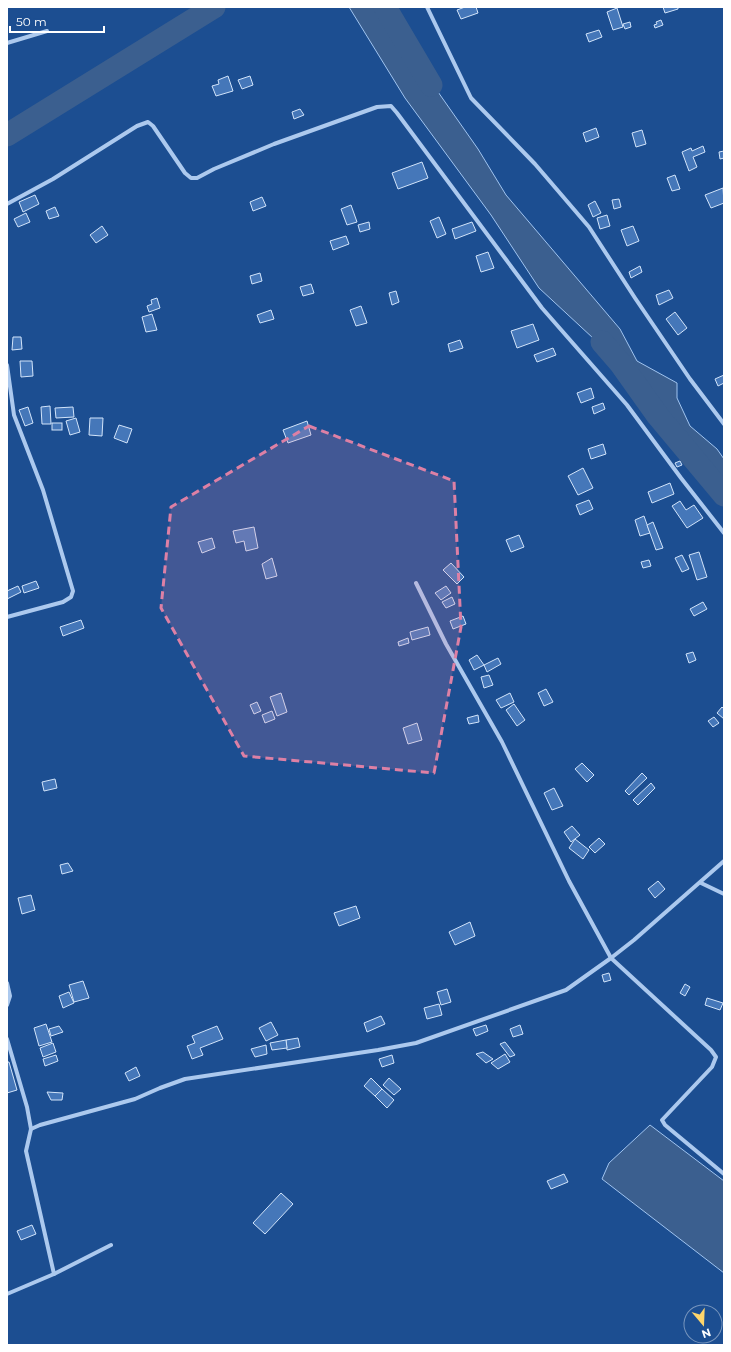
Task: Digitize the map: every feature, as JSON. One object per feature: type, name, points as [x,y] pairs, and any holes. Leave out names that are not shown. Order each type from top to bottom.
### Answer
[{"type":"street","points":[[427,7],[472,98],[535,164],[589,227],[690,379],[724,424]]},
{"type":"street","points":[[7,43],[47,31]]},
{"type":"street","points":[[7,204],[53,179],[137,126],[148,122],[153,126],[185,173],[191,178],[198,178],[214,169],[274,144],[377,107],[390,106],[397,113],[542,308],[628,406],[724,533]]},
{"type":"street","points":[[7,365],[14,415],[43,490],[73,591],[71,597],[63,602],[7,617]]},
{"type":"street","points":[[416,583],[446,644],[502,742],[560,862],[611,958],[711,1050],[716,1057],[712,1066],[662,1120],[665,1125],[724,1174]]},
{"type":"street","points":[[31,1129],[40,1125],[135,1099],[185,1079],[416,1043],[566,990],[611,958],[724,862]]},
{"type":"street","points":[[701,883],[724,894]]},
{"type":"street","points":[[7,983],[10,996],[7,1005]]},
{"type":"street","points":[[7,1039],[27,1107],[31,1129],[26,1150],[54,1274]]},
{"type":"street","points":[[7,1294],[54,1274],[111,1245]]},
{"type":"highlighted area","points":[[309,426],[454,481],[461,627],[434,773],[244,756],[161,608],[171,507]]},
{"type":"water","points":[[349,7],[384,7],[417,62],[478,149],[506,195],[620,329],[637,361],[677,383],[677,398],[690,426],[717,449],[724,459],[724,495],[658,416],[621,364],[539,288],[491,215],[405,98]]},
{"type":"water","points":[[650,1125],[724,1181],[724,1273],[602,1179],[609,1163]]},
{"type":"building","points":[[465,7],[476,7],[478,13],[461,19],[457,10]]},
{"type":"building","points":[[663,7],[678,7],[678,9],[665,13]]},
{"type":"building","points":[[617,8],[623,27],[613,30],[607,12]]},
{"type":"building","points":[[661,20],[663,25],[655,28],[654,25],[657,24],[656,22]]},
{"type":"building","points":[[630,22],[631,27],[625,29],[623,24]]},
{"type":"building","points":[[599,30],[602,37],[589,42],[586,34]]},
{"type":"building","points":[[228,76],[233,91],[216,96],[212,86],[219,84],[218,80]]},
{"type":"building","points":[[250,76],[253,85],[242,89],[238,80]]},
{"type":"building","points":[[300,109],[304,115],[294,119],[292,112]]},
{"type":"building","points":[[596,128],[599,137],[586,142],[583,133]]},
{"type":"building","points":[[642,130],[646,144],[636,147],[632,133]]},
{"type":"building","points":[[703,146],[705,152],[693,157],[697,167],[689,171],[682,152],[691,148],[692,151]]},
{"type":"building","points":[[724,151],[724,158],[720,159],[719,152]]},
{"type":"building","points":[[422,162],[428,178],[398,189],[392,173]]},
{"type":"building","points":[[675,175],[680,189],[672,191],[667,178]]},
{"type":"building","points":[[723,188],[724,203],[711,208],[705,195]]},
{"type":"building","points":[[35,195],[39,204],[23,212],[19,202]]},
{"type":"building","points":[[262,197],[266,206],[253,211],[250,202]]},
{"type":"building","points":[[619,199],[621,207],[614,209],[612,200]]},
{"type":"building","points":[[595,201],[601,213],[593,217],[588,205]]},
{"type":"building","points":[[351,205],[357,222],[347,225],[341,209]]},
{"type":"building","points":[[55,207],[59,216],[49,219],[46,211]]},
{"type":"building","points":[[26,213],[30,222],[18,227],[14,219]]},
{"type":"building","points":[[607,215],[610,226],[600,229],[597,218]]},
{"type":"building","points":[[439,217],[446,234],[437,238],[430,221]]},
{"type":"building","points":[[369,222],[370,229],[360,232],[358,225]]},
{"type":"building","points":[[472,222],[476,231],[455,239],[452,229]]},
{"type":"building","points":[[102,226],[108,235],[96,243],[90,235]]},
{"type":"building","points":[[633,226],[639,241],[627,246],[621,230]]},
{"type":"building","points":[[346,236],[349,244],[333,250],[330,241]]},
{"type":"building","points":[[488,252],[494,268],[481,272],[476,256]]},
{"type":"building","points":[[640,266],[642,272],[631,278],[629,272]]},
{"type":"building","points":[[260,273],[262,281],[252,284],[250,276]]},
{"type":"building","points":[[311,284],[314,293],[303,296],[300,287]]},
{"type":"building","points":[[669,290],[673,298],[659,305],[656,295]]},
{"type":"building","points":[[396,291],[399,302],[392,305],[389,293]]},
{"type":"building","points":[[157,298],[160,308],[149,312],[147,306],[152,304],[151,300]]},
{"type":"building","points":[[361,306],[367,323],[356,326],[350,310]]},
{"type":"building","points":[[271,310],[274,319],[260,323],[257,315]]},
{"type":"building","points":[[675,312],[687,328],[678,335],[666,319]]},
{"type":"building","points":[[152,314],[157,330],[146,332],[142,317]]},
{"type":"building","points":[[533,324],[539,340],[517,348],[511,331]]},
{"type":"building","points":[[13,337],[21,337],[22,349],[12,350]]},
{"type":"building","points":[[460,340],[463,348],[450,352],[448,344]]},
{"type":"building","points":[[553,348],[556,355],[537,362],[534,355]]},
{"type":"building","points":[[20,361],[32,361],[33,376],[21,377]]},
{"type":"building","points":[[724,375],[724,383],[718,386],[715,379]]},
{"type":"building","points":[[591,388],[594,398],[581,403],[577,393]]},
{"type":"building","points":[[603,403],[605,409],[594,414],[592,407]]},
{"type":"building","points":[[50,406],[51,424],[42,424],[41,407]]},
{"type":"building","points":[[28,407],[33,423],[25,426],[19,410]]},
{"type":"building","points":[[73,407],[74,417],[56,418],[55,408]]},
{"type":"building","points":[[76,418],[80,432],[70,435],[66,421]]},
{"type":"building","points":[[90,418],[103,418],[102,436],[89,435]]},
{"type":"building","points":[[307,421],[311,435],[288,443],[283,430]]},
{"type":"building","points":[[52,423],[62,423],[62,430],[52,430]]},
{"type":"building","points":[[119,425],[132,429],[127,443],[114,438]]},
{"type":"building","points":[[603,444],[606,454],[591,459],[588,449]]},
{"type":"building","points":[[680,461],[682,465],[677,467],[675,463]]},
{"type":"building","points":[[583,468],[593,488],[578,495],[568,476]]},
{"type":"building","points":[[670,483],[674,494],[652,503],[648,492]]},
{"type":"building","points":[[589,500],[593,509],[580,515],[576,505]]},
{"type":"building","points":[[680,501],[686,510],[694,505],[703,518],[687,528],[672,506]]},
{"type":"building","points":[[644,516],[650,533],[640,536],[635,520]]},
{"type":"building","points":[[653,522],[663,548],[656,550],[647,525]]},
{"type":"building","points":[[254,527],[258,548],[246,551],[244,541],[236,543],[233,531]]},
{"type":"building","points":[[519,535],[524,547],[511,552],[506,540]]},
{"type":"building","points":[[212,538],[215,548],[202,553],[198,542]]},
{"type":"building","points":[[699,552],[707,577],[697,580],[689,555]]},
{"type":"building","points":[[682,555],[689,569],[682,572],[675,558]]},
{"type":"building","points":[[272,558],[277,576],[266,579],[262,564]]},
{"type":"building","points":[[649,560],[651,566],[643,568],[641,562]]},
{"type":"building","points":[[451,563],[464,577],[457,584],[443,570]]},
{"type":"building","points":[[36,581],[39,588],[24,593],[22,586]]},
{"type":"building","points":[[18,586],[21,592],[7,599],[7,591]]},
{"type":"building","points":[[446,586],[451,593],[441,600],[435,593]]},
{"type":"building","points":[[452,597],[455,604],[446,608],[442,602]]},
{"type":"building","points":[[703,602],[707,609],[694,616],[690,609]]},
{"type":"building","points":[[463,616],[466,624],[453,629],[450,621]]},
{"type":"building","points":[[81,620],[84,628],[63,636],[60,627]]},
{"type":"building","points":[[428,627],[430,635],[412,640],[410,632]]},
{"type":"building","points":[[408,638],[409,643],[399,646],[398,642]]},
{"type":"building","points":[[693,652],[696,660],[689,663],[686,654]]},
{"type":"building","points":[[477,655],[484,665],[474,670],[469,660]]},
{"type":"building","points":[[498,658],[501,664],[487,672],[484,665]]},
{"type":"building","points":[[489,675],[493,685],[484,688],[481,677]]},
{"type":"building","points":[[546,689],[553,702],[544,706],[538,693]]},
{"type":"building","points":[[281,693],[287,712],[277,716],[270,697]]},
{"type":"building","points":[[510,693],[514,702],[501,708],[496,700]]},
{"type":"building","points":[[257,702],[261,711],[254,714],[250,705]]},
{"type":"building","points":[[514,704],[525,720],[517,726],[506,710]]},
{"type":"building","points":[[722,707],[724,709],[724,719],[717,713]]},
{"type":"building","points":[[272,711],[275,719],[265,723],[262,715]]},
{"type":"building","points":[[478,715],[479,722],[469,724],[467,718]]},
{"type":"building","points":[[714,717],[719,723],[713,727],[708,721]]},
{"type":"building","points":[[417,723],[422,740],[408,744],[403,728]]},
{"type":"building","points":[[582,763],[594,775],[587,782],[575,769]]},
{"type":"building","points":[[642,773],[647,778],[629,795],[625,791]]},
{"type":"building","points":[[55,779],[57,788],[44,791],[42,782]]},
{"type":"building","points":[[651,783],[655,788],[638,805],[633,800]]},
{"type":"building","points":[[554,788],[563,806],[552,810],[544,793]]},
{"type":"building","points":[[572,826],[580,835],[571,842],[564,832]]},
{"type":"building","points":[[599,838],[605,844],[595,853],[589,847]]},
{"type":"building","points":[[575,839],[589,850],[583,859],[569,848]]},
{"type":"building","points":[[68,863],[73,871],[62,874],[60,865]]},
{"type":"building","points":[[658,881],[665,889],[655,898],[648,889]]},
{"type":"building","points":[[31,895],[35,910],[22,914],[18,898]]},
{"type":"building","points":[[356,906],[360,918],[339,926],[334,913]]},
{"type":"building","points":[[470,922],[475,936],[455,945],[449,932]]},
{"type":"building","points":[[609,973],[611,980],[604,982],[602,975]]},
{"type":"building","points":[[83,981],[89,998],[74,1002],[69,985]]},
{"type":"building","points":[[685,984],[690,987],[685,996],[680,993]]},
{"type":"building","points":[[447,989],[451,1002],[441,1005],[437,992]]},
{"type":"building","points":[[69,992],[74,1003],[63,1008],[59,996]]},
{"type":"building","points":[[707,998],[723,1003],[720,1010],[705,1005]]},
{"type":"building","points":[[439,1004],[442,1015],[427,1019],[424,1008]]},
{"type":"building","points":[[381,1016],[385,1024],[367,1032],[364,1023]]},
{"type":"building","points":[[271,1022],[278,1035],[266,1041],[259,1028]]},
{"type":"building","points":[[46,1024],[52,1042],[39,1046],[34,1028]]},
{"type":"building","points":[[486,1025],[488,1031],[476,1036],[473,1029]]},
{"type":"building","points":[[520,1025],[523,1034],[513,1037],[510,1029]]},
{"type":"building","points":[[59,1026],[63,1032],[51,1036],[49,1029]]},
{"type":"building","points":[[217,1026],[223,1039],[200,1048],[203,1055],[192,1059],[187,1046],[195,1043],[192,1036]]},
{"type":"building","points":[[298,1038],[300,1047],[287,1050],[286,1040]]},
{"type":"building","points":[[286,1040],[287,1048],[272,1050],[270,1043]]},
{"type":"building","points":[[505,1042],[515,1055],[510,1057],[500,1044]]},
{"type":"building","points":[[53,1043],[56,1052],[43,1057],[40,1048]]},
{"type":"building","points":[[266,1045],[267,1054],[255,1057],[251,1049]]},
{"type":"building","points":[[483,1052],[493,1059],[486,1063],[476,1054]]},
{"type":"building","points":[[505,1054],[510,1062],[498,1069],[491,1063]]},
{"type":"building","points":[[56,1055],[58,1061],[45,1066],[43,1059]]},
{"type":"building","points":[[392,1055],[394,1063],[382,1067],[379,1059]]},
{"type":"building","points":[[7,1062],[9,1062],[17,1090],[7,1093]]},
{"type":"building","points":[[136,1067],[140,1076],[129,1081],[125,1073]]},
{"type":"building","points":[[371,1078],[382,1089],[375,1096],[364,1086]]},
{"type":"building","points":[[389,1078],[401,1089],[394,1095],[383,1085]]},
{"type":"building","points":[[382,1089],[394,1100],[387,1108],[375,1096]]},
{"type":"building","points":[[47,1092],[63,1093],[62,1100],[51,1100]]},
{"type":"building","points":[[564,1174],[568,1182],[551,1189],[547,1181]]},
{"type":"building","points":[[281,1193],[293,1204],[265,1234],[253,1223]]},
{"type":"building","points":[[32,1225],[36,1234],[21,1240],[17,1231]]},
{"type":"waterway","points":[[7,135],[214,7]]},
{"type":"waterway","points":[[385,7],[431,85]]},
{"type":"waterway","points":[[602,342],[621,364],[658,416],[724,495]]}]
